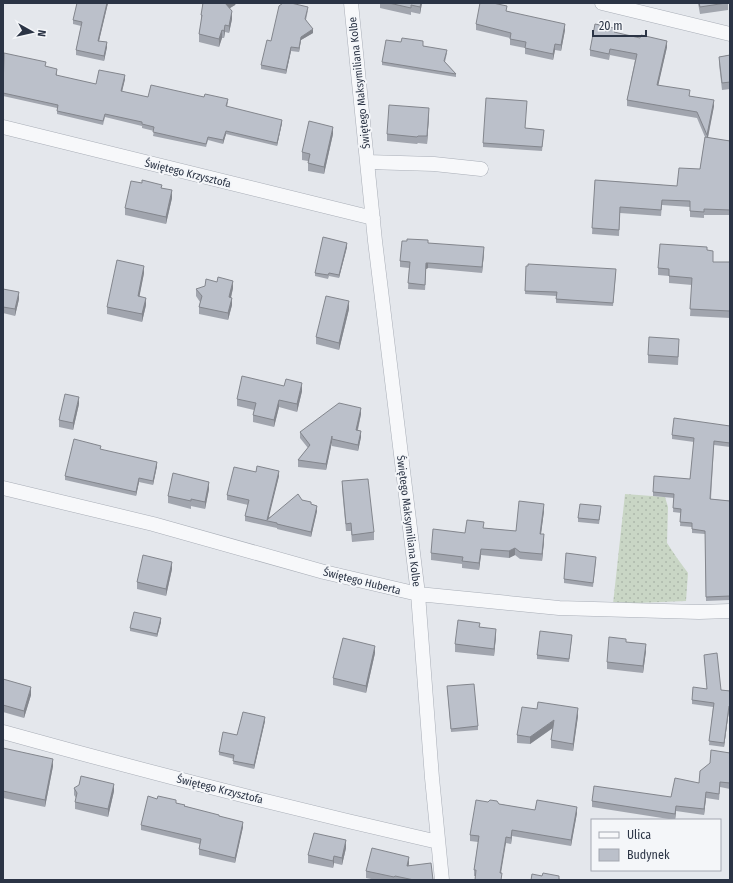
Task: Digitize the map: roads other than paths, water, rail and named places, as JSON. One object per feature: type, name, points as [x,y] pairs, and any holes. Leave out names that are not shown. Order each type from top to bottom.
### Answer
[{"type":"street","name":"Świętego Maksymiliana Kolbe","points":[[351,3],[372,218],[418,594],[432,778],[442,880]]},
{"type":"street","points":[[602,3],[730,34]]},
{"type":"street","name":"Świętego Krzysztofa","points":[[3,128],[372,218]]},
{"type":"street","name":"Świętego Maksymiliana Kolbe","points":[[367,162],[434,164],[480,169]]},
{"type":"street","name":"Świętego Huberta","points":[[3,488],[153,524],[324,572],[418,594],[559,608],[699,612],[730,611]]},
{"type":"street","name":"Świętego Krzysztofa","points":[[3,732],[108,761],[374,828],[438,842]]}]
